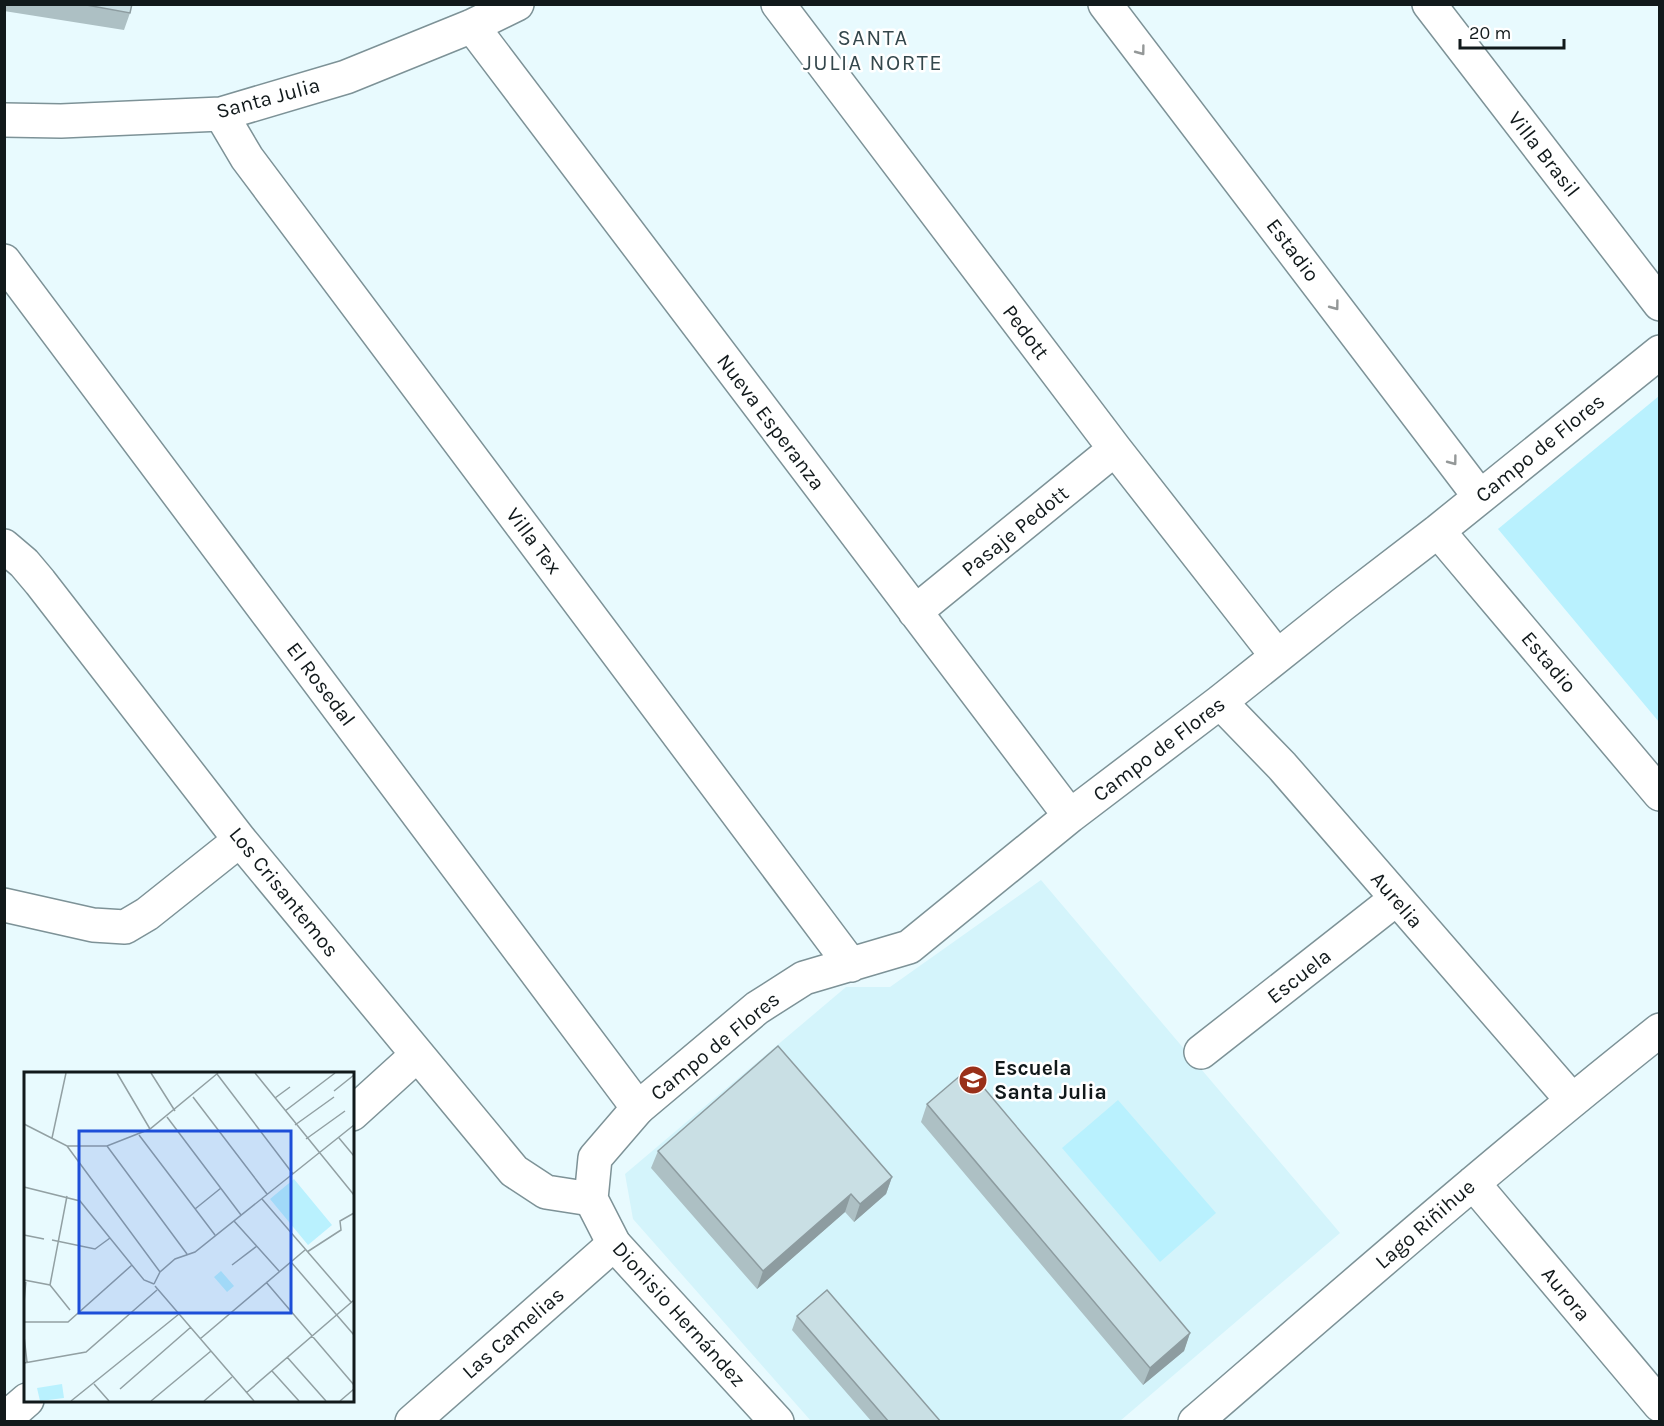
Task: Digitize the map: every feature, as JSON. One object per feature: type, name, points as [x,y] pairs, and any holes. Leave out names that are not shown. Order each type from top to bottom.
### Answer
[{"type":"street","name":"Santa Julia","points":[[4,120],[61,121],[221,114],[346,76],[472,26],[517,4]]},
{"type":"street","name":"Pedott","points":[[778,4],[1115,449],[1277,656]]},
{"type":"street","name":"Estadio","points":[[1105,4],[1480,497]]},
{"type":"street","name":"Villa Brasil","points":[[1429,4],[1659,304]]},
{"type":"street","name":"Nueva Esperanza","points":[[472,26],[1071,816]]},
{"type":"street","name":"Villa Tex","points":[[221,114],[247,158],[851,965]]},
{"type":"street","name":"El Rosedal","points":[[4,261],[638,1108]]},
{"type":"street","name":"Campo de Flores","points":[[638,1108],[757,1008],[804,978],[909,947],[1071,816],[1438,531],[1659,352]]},
{"type":"street","name":"Pasaje Pedott","points":[[915,612],[1115,449]]},
{"type":"street","name":"Estadio","points":[[1438,531],[1659,794]]},
{"type":"street","name":"Los Crisantemos","points":[[4,546],[24,563],[40,582],[240,840],[514,1171],[546,1192],[591,1199]]},
{"type":"street","name":"Aurelia","points":[[1220,702],[1282,766],[1572,1100]]},
{"type":"street","points":[[4,905],[93,925],[125,927],[147,914],[240,840]]},
{"type":"street","name":"Escuela","points":[[1202,1052],[1396,899]]},
{"type":"street","name":"Lago Riñihue","points":[[1195,1422],[1473,1183],[1659,1030]]},
{"type":"street","points":[[354,1112],[417,1055]]},
{"type":"street","points":[[591,1199],[595,1158],[638,1108]]},
{"type":"street","name":"Aurora","points":[[1473,1183],[1659,1406]]},
{"type":"street","name":"Dionisio Hernández","points":[[591,1199],[614,1244],[777,1422]]},
{"type":"street","name":"Las Camelias","points":[[412,1422],[614,1244]]},
{"type":"street","points":[[4,1420],[26,1402]]},
{"type":"shaded area","points":[[1659,396],[1659,722],[1498,529]]},
{"type":"shaded area","name":"Escuela Santa Julia","points":[[1041,880],[1340,1233],[1120,1421],[811,1421],[633,1219],[625,1174],[846,987],[890,987]]},
{"type":"shaded area","points":[[1118,1100],[1216,1213],[1160,1262],[1062,1148]]},
{"type":"building","points":[[81,4],[132,4],[130,13]]},
{"type":"building","points":[[778,1046],[892,1177],[860,1204],[851,1194],[763,1271],[658,1151]]},
{"type":"building","points":[[968,1069],[1190,1333],[1150,1368],[927,1104]]},
{"type":"building","points":[[827,1290],[941,1422],[889,1422],[797,1316]]},
{"type":"place","name":"Escuela Santa Julia","points":[[973,1080]]},
{"type":"district","name":"SANTA JULIA NORTE","points":[[873,50]]}]
